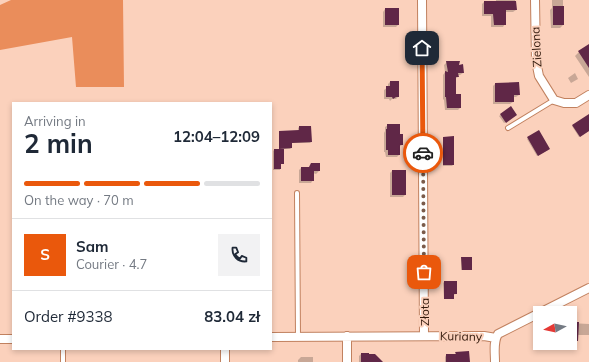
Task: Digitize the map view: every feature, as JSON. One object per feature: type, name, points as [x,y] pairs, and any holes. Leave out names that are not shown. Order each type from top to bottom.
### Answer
[{"type":"street","name":"Złota","points":[[422,0],[424,336]]},
{"type":"street","name":"Zielona","points":[[534,0],[536,61],[539,76],[554,100]]},
{"type":"street","points":[[554,100],[564,103],[576,103],[589,95]]},
{"type":"street","name":"Kuriany","points":[[272,337],[484,336],[496,338],[498,334],[503,331],[589,288]]},
{"type":"street","points":[[347,336],[347,362]]},
{"type":"street","points":[[495,362],[496,338]]},
{"type":"street","points":[[0,340],[12,339]]},
{"type":"street","points":[[224,362],[225,350]]},
{"type":"lane","points":[[508,128],[554,100]]},
{"type":"lane","points":[[296,193],[298,337]]},
{"type":"lane","points":[[64,350],[64,362]]},
{"type":"shaded area","points":[[11,0],[123,0],[124,87],[76,87],[72,37],[0,50],[0,5]]},
{"type":"building","points":[[484,1],[516,1],[517,10],[506,10],[506,25],[494,25],[493,14],[484,14]]},
{"type":"building","points":[[553,6],[564,6],[564,25],[553,25]]},
{"type":"building","points":[[385,8],[399,8],[399,25],[385,25]]},
{"type":"building","points":[[589,44],[589,68],[578,51]]},
{"type":"building","points":[[446,61],[460,61],[459,65],[463,64],[464,73],[458,73],[459,77],[456,77],[456,94],[461,94],[461,108],[447,108],[445,97],[445,71],[448,72]]},
{"type":"building","points":[[390,81],[399,81],[399,97],[393,99],[392,97],[386,97],[386,86],[390,86]]},
{"type":"building","points":[[519,82],[520,95],[514,95],[514,102],[495,102],[495,83]]},
{"type":"building","points":[[511,106],[517,115],[506,123],[500,114]]},
{"type":"building","points":[[589,114],[589,131],[580,137],[572,125]]},
{"type":"building","points":[[387,124],[400,124],[400,134],[403,134],[403,145],[400,145],[400,155],[388,155],[388,150],[386,150]]},
{"type":"building","points":[[299,126],[311,126],[312,142],[292,143],[292,148],[279,149],[279,131],[299,130]]},
{"type":"building","points":[[539,130],[550,149],[538,156],[527,137]]},
{"type":"building","points":[[454,136],[454,165],[443,165],[443,137]]},
{"type":"building","points":[[274,149],[284,149],[284,164],[281,164],[281,169],[274,169]]},
{"type":"building","points":[[311,163],[320,163],[320,171],[314,171],[314,181],[301,181],[301,167],[309,167]]},
{"type":"building","points":[[392,170],[406,170],[406,195],[392,195]]},
{"type":"building","points":[[461,257],[472,257],[472,270],[462,270]]},
{"type":"building","points":[[444,281],[457,281],[457,294],[454,294],[454,299],[444,299]]},
{"type":"building","points":[[577,322],[579,322],[578,341]]},
{"type":"building","points":[[469,351],[470,362],[446,362],[446,354],[456,354],[455,352]]},
{"type":"building","points":[[361,353],[375,354],[383,362],[361,362]]},
{"type":"way so far","points":[[423,153],[424,272]]},
{"type":"route","points":[[422,48],[423,153]]}]
